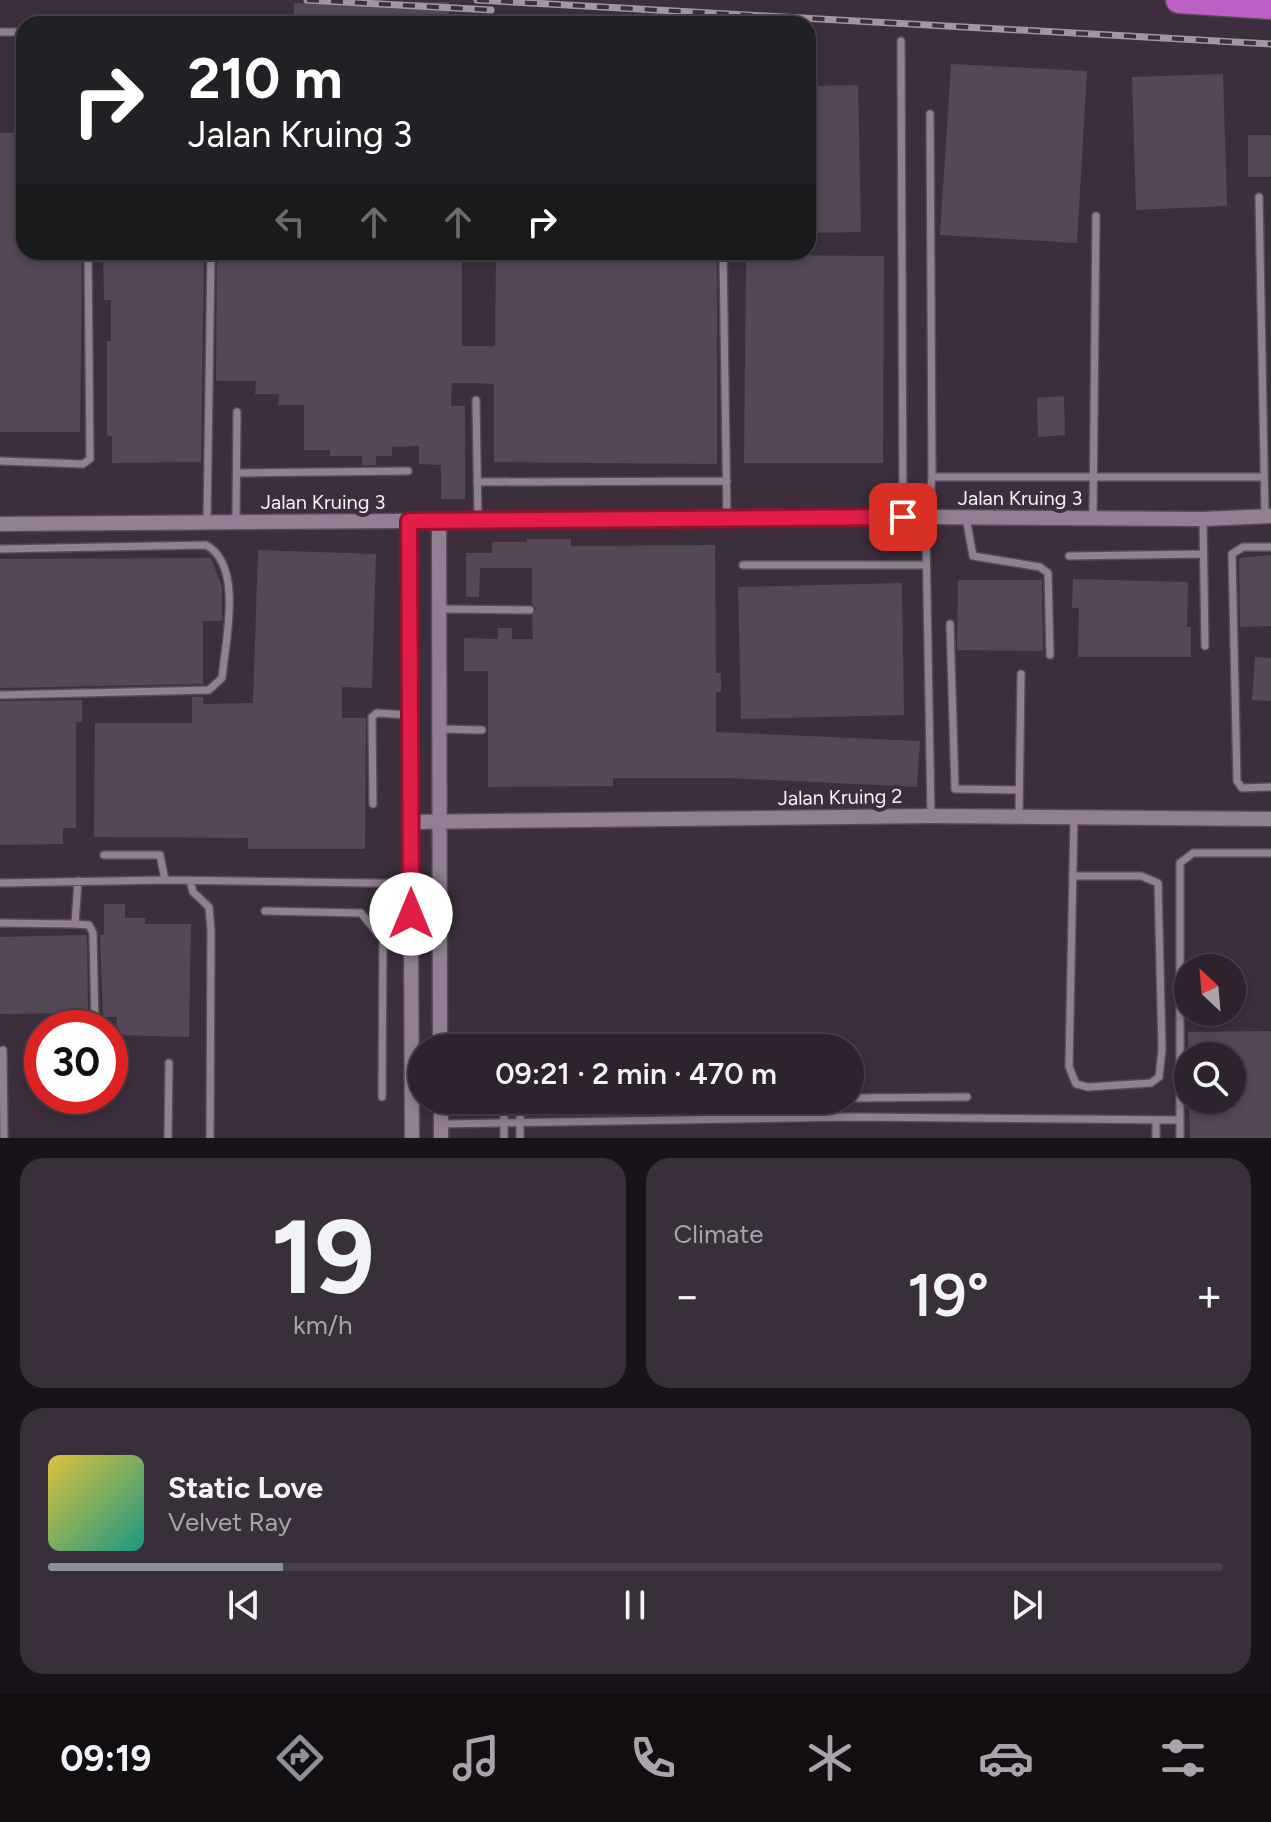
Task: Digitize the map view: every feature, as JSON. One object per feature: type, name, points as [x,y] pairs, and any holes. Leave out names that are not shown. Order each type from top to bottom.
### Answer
[{"type":"highway","points":[[1179,0],[1271,6]]},
{"type":"street","name":"Jalan Kruing 3","points":[[0,524],[903,517],[1203,519],[1268,516]]},
{"type":"street","points":[[409,521],[412,1138]]},
{"type":"street","points":[[439,521],[440,1034]]},
{"type":"street","name":"Jalan Kruing 2","points":[[410,822],[931,816],[1271,819]]},
{"type":"lane","points":[[901,41],[903,517]]},
{"type":"lane","points":[[930,114],[932,477],[926,565],[931,816]]},
{"type":"lane","points":[[1259,197],[1264,477],[1268,516]]},
{"type":"lane","points":[[1093,518],[1096,216]]},
{"type":"lane","points":[[0,461],[83,464],[90,459],[88,260]]},
{"type":"lane","points":[[207,523],[211,260]]},
{"type":"lane","points":[[723,260],[727,519]]},
{"type":"lane","points":[[476,400],[478,520]]},
{"type":"lane","points":[[236,522],[237,412]]},
{"type":"lane","points":[[238,473],[408,471]]},
{"type":"lane","points":[[932,477],[1264,477]]},
{"type":"lane","points":[[477,482],[727,481]]},
{"type":"lane","points":[[966,518],[973,556],[1040,567],[1048,573],[1050,655]]},
{"type":"lane","points":[[1203,519],[1205,646]]},
{"type":"lane","points":[[0,549],[206,545],[218,554],[228,574],[229,605],[222,678],[209,690],[0,695]]},
{"type":"lane","points":[[1271,547],[1243,547],[1232,554],[1237,781],[1242,788],[1271,787]]},
{"type":"lane","points":[[1069,556],[1203,554]]},
{"type":"lane","points":[[743,565],[926,565]]},
{"type":"lane","points":[[439,609],[530,610]]},
{"type":"lane","points":[[950,624],[955,789],[1018,790]]},
{"type":"lane","points":[[1019,817],[1021,674]]},
{"type":"lane","points":[[373,804],[372,717],[377,713],[410,715]]},
{"type":"lane","points":[[439,729],[482,730]]},
{"type":"lane","points":[[1074,817],[1069,1067],[1072,1078],[1076,1084],[1088,1087],[1151,1083],[1159,1077],[1162,1050],[1158,883],[1141,876],[1075,876]]},
{"type":"lane","points":[[1180,1138],[1180,863],[1193,853],[1271,853]]},
{"type":"lane","points":[[104,855],[160,855],[165,880]]},
{"type":"lane","points":[[0,883],[165,880],[440,884]]},
{"type":"lane","points":[[75,924],[78,881]]},
{"type":"lane","points":[[190,881],[193,892],[209,907],[211,930],[210,1138]]},
{"type":"lane","points":[[265,911],[361,913],[383,938],[411,942]]},
{"type":"lane","points":[[0,923],[89,925],[92,930],[95,1010]]},
{"type":"lane","points":[[382,1097],[383,938]]},
{"type":"lane","points":[[3,1050],[4,1138]]},
{"type":"lane","points":[[168,1138],[169,1063]]},
{"type":"lane","points":[[864,1099],[967,1097]]},
{"type":"lane","points":[[504,1114],[504,1138]]},
{"type":"lane","points":[[520,1114],[520,1138]]},
{"type":"lane","points":[[441,1131],[504,1123],[781,1118],[1180,1120]]},
{"type":"lane","points":[[1156,1120],[1156,1138]]},
{"type":"building","points":[[449,2],[449,16],[294,16],[294,3]]},
{"type":"building","points":[[951,64],[1087,71],[1077,243],[940,235]]},
{"type":"building","points":[[1223,74],[1227,206],[1136,210],[1132,77]]},
{"type":"building","points":[[858,85],[861,232],[816,233],[816,86]]},
{"type":"building","points":[[0,133],[16,133],[16,260],[82,260],[80,432],[0,432]]},
{"type":"building","points":[[1248,135],[1271,135],[1271,177],[1248,177]]},
{"type":"building","points":[[816,256],[884,256],[883,463],[744,463],[746,260],[816,260]]},
{"type":"building","points":[[103,260],[204,260],[201,462],[112,463],[112,436],[107,436],[107,341],[111,341],[111,300],[104,300]]},
{"type":"building","points":[[217,260],[462,260],[462,346],[495,346],[496,260],[717,260],[717,464],[494,462],[494,384],[452,383],[451,406],[465,406],[465,499],[441,499],[441,465],[419,464],[419,446],[392,447],[392,456],[376,456],[376,465],[362,465],[362,456],[330,456],[330,450],[304,450],[304,405],[278,405],[279,394],[255,394],[256,381],[216,381]]},
{"type":"building","points":[[1064,396],[1065,435],[1038,437],[1037,398]]},
{"type":"building","points":[[527,539],[571,539],[571,546],[715,545],[716,673],[721,673],[721,692],[716,692],[716,732],[920,741],[917,787],[728,778],[613,778],[613,786],[488,787],[488,671],[464,671],[464,638],[498,639],[498,628],[512,628],[512,639],[533,639],[532,616],[536,609],[532,604],[532,568],[480,568],[479,597],[466,597],[466,553],[492,553],[492,542],[527,542]]},
{"type":"building","points":[[258,550],[376,554],[372,688],[342,687],[342,718],[366,718],[365,849],[248,849],[248,838],[94,837],[95,723],[192,723],[192,697],[203,697],[203,704],[253,703]]},
{"type":"building","points":[[1271,555],[1271,626],[1240,627],[1239,558]]},
{"type":"building","points":[[211,558],[222,587],[222,621],[203,621],[203,684],[0,688],[0,559]]},
{"type":"building","points":[[1073,579],[1188,582],[1187,627],[1191,627],[1191,657],[1078,657],[1079,608],[1072,608]]},
{"type":"building","points":[[958,580],[1042,580],[1043,651],[957,650]]},
{"type":"building","points":[[902,583],[904,715],[741,719],[738,587]]},
{"type":"building","points":[[1255,657],[1271,658],[1271,701],[1252,700]]},
{"type":"building","points":[[82,700],[82,722],[76,722],[76,828],[63,828],[63,844],[0,845],[0,701]]},
{"type":"building","points":[[104,904],[125,904],[125,918],[145,918],[145,924],[191,924],[189,1037],[128,1035],[128,1010],[103,1010],[100,935],[104,935]]},
{"type":"building","points":[[87,935],[88,1010],[24,1010],[24,1014],[0,1014],[0,937]]},
{"type":"building","points":[[1271,1031],[1271,1138],[1190,1138],[1189,1114],[1246,1114],[1246,1042],[1188,1042],[1188,1032]]},
{"type":"railway","points":[[307,0],[491,10]]},
{"type":"railway","points":[[477,0],[766,16]]},
{"type":"railway","points":[[816,19],[1271,44]]},
{"type":"route","points":[[411,914],[409,521],[903,517]]}]
